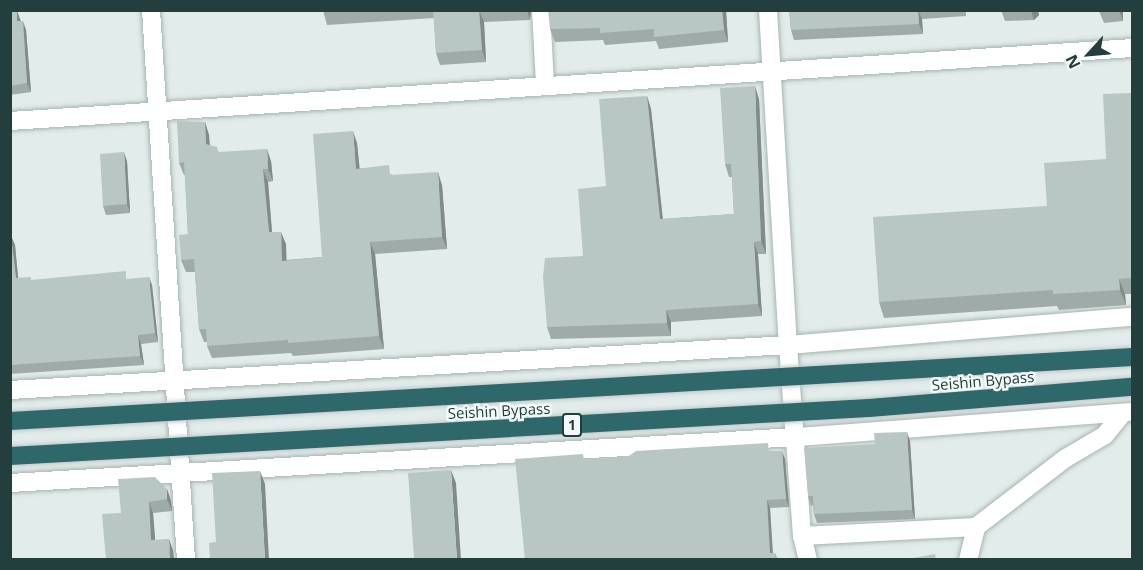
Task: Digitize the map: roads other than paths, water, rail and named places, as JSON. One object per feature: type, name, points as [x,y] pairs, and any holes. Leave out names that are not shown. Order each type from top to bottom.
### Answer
[{"type":"highway","name":"Seishin Bypass","points":[[10,421],[1132,357]]},
{"type":"highway","name":"Seishin Bypass","points":[[10,456],[869,408],[1132,387]]},
{"type":"street","points":[[151,10],[186,560]]},
{"type":"street","points":[[541,10],[545,85]]},
{"type":"street","points":[[768,10],[788,345],[797,437],[802,536],[808,560]]},
{"type":"street","points":[[10,121],[1132,48]]},
{"type":"street","points":[[10,390],[788,345],[1132,317]]},
{"type":"street","points":[[10,483],[181,475],[797,437],[1128,413]]},
{"type":"street","points":[[802,536],[976,527],[1066,458],[1105,435],[1128,413]]},
{"type":"street","points":[[968,560],[976,527]]}]
